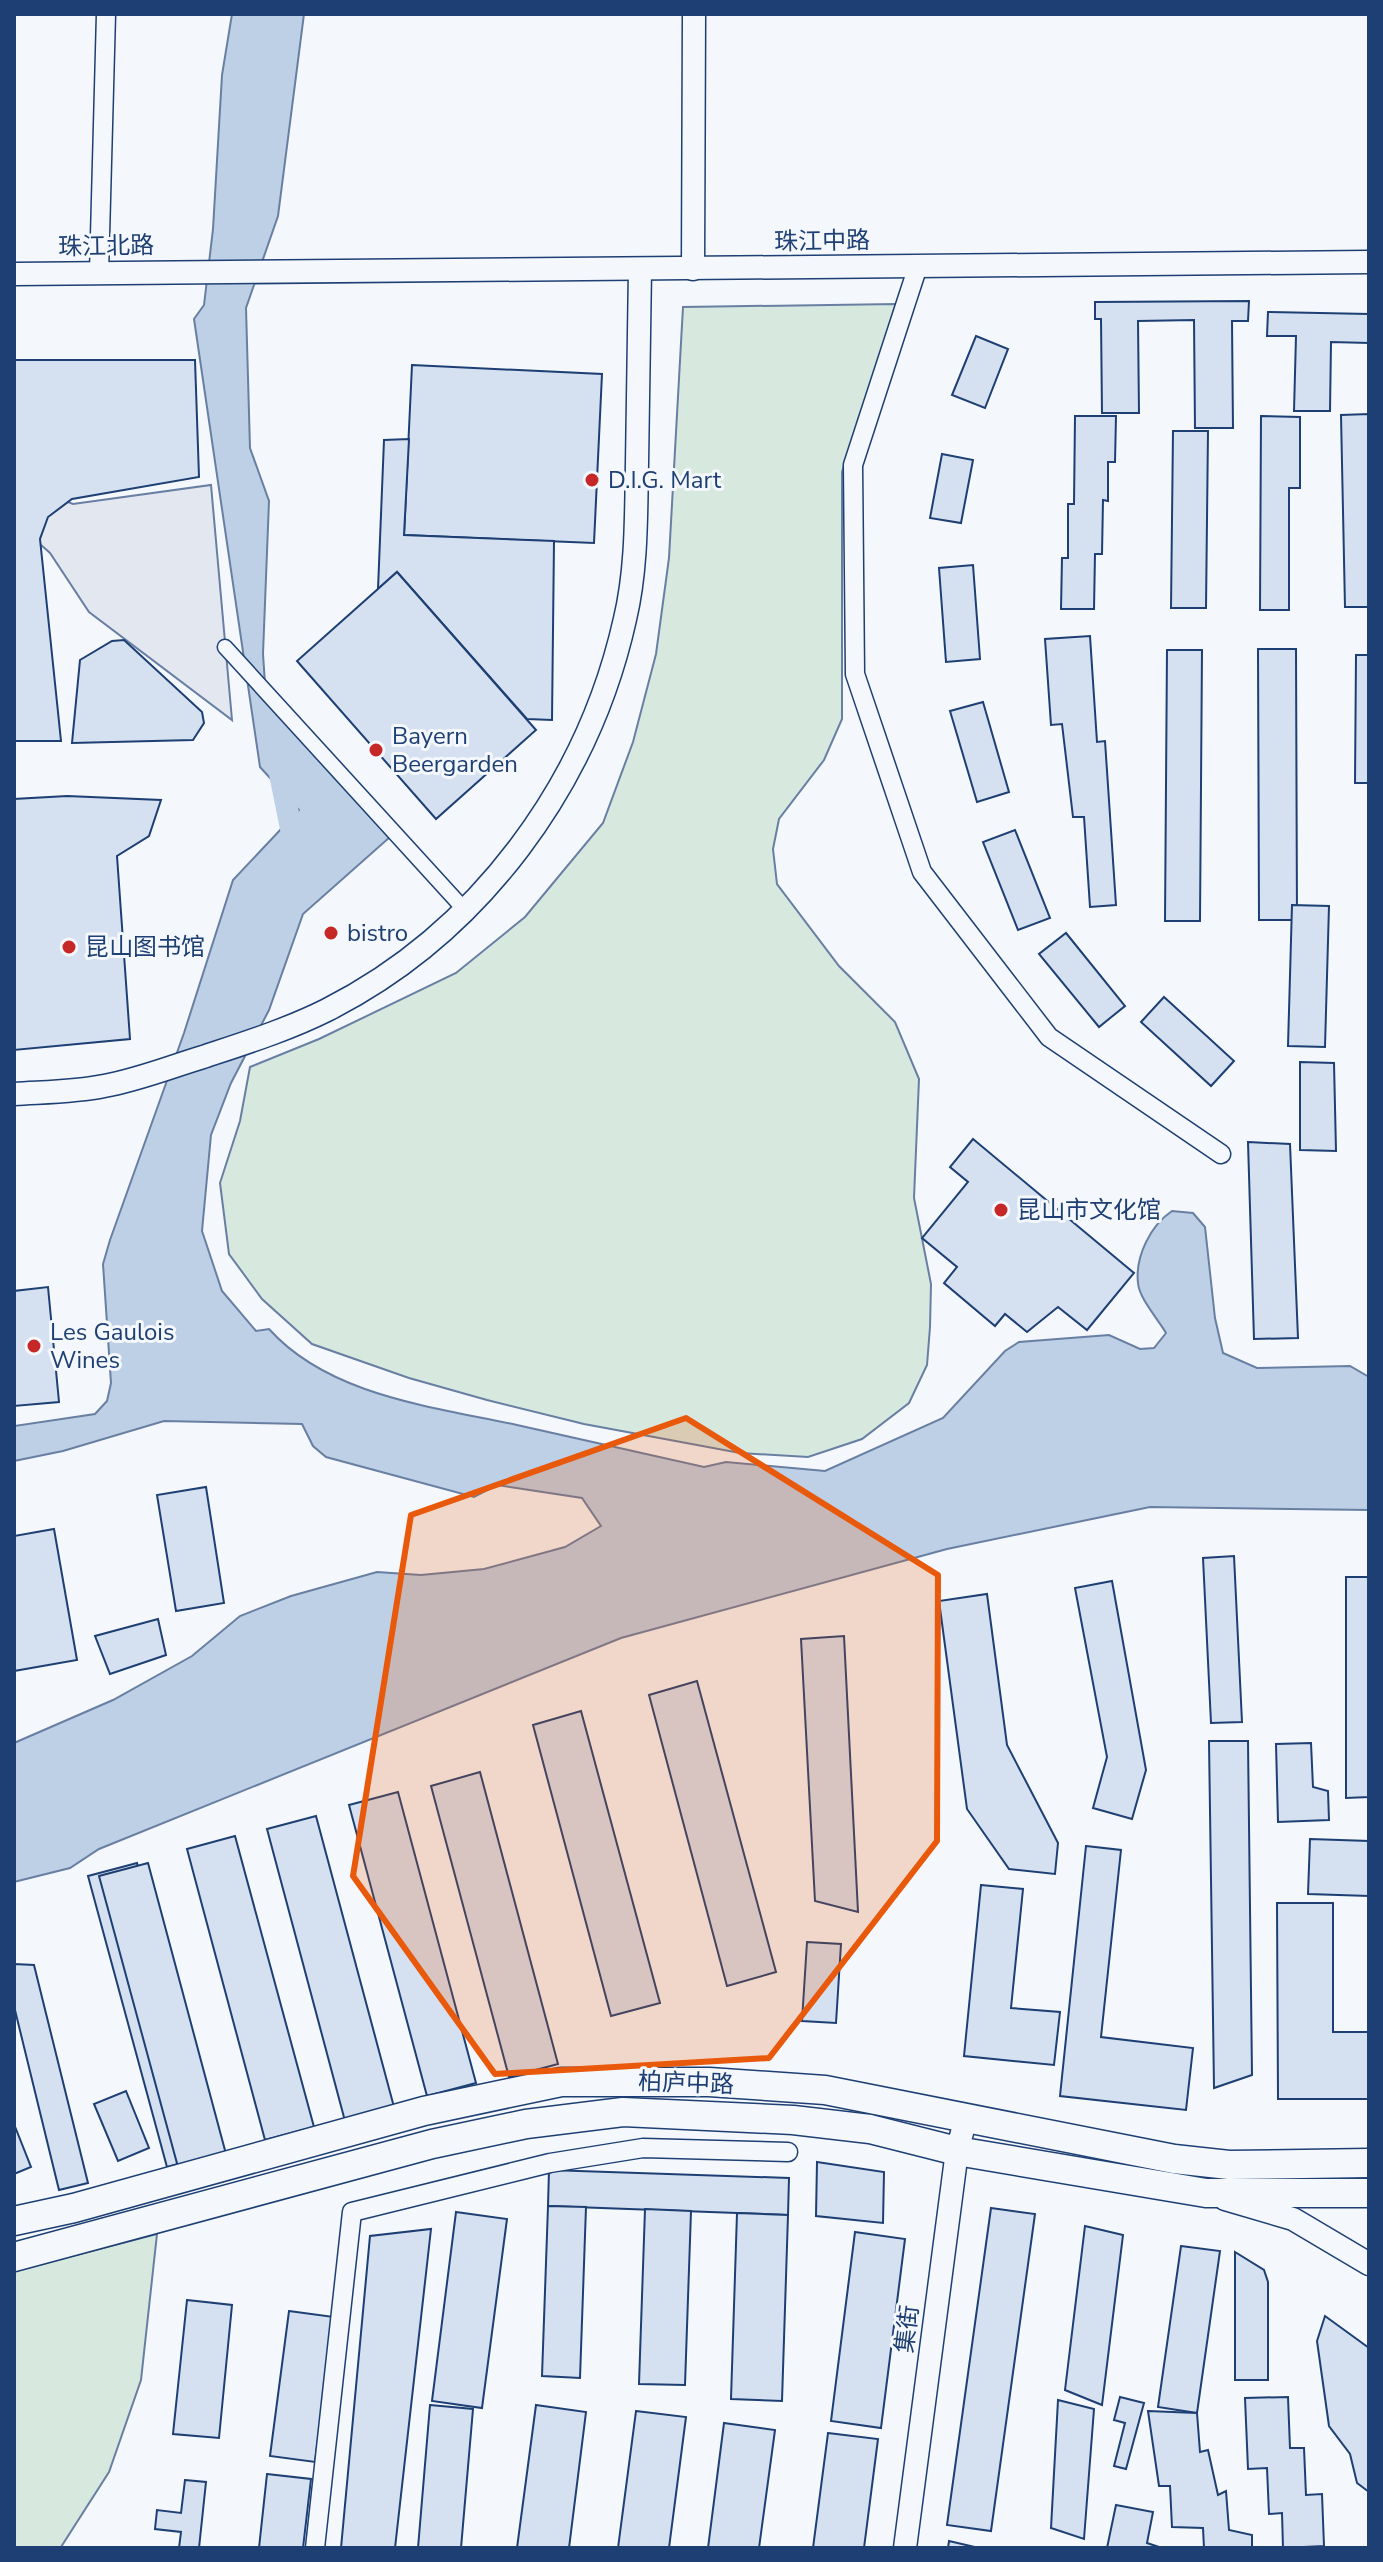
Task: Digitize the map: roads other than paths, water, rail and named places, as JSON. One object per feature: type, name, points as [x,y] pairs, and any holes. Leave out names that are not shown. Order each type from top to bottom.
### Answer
[{"type":"main road","name":"柏庐中路","points":[[14,2221],[74,2208],[424,2111],[561,2082],[709,2082],[825,2090],[1174,2159],[1229,2165],[1369,2163]]},
{"type":"main road","name":"柏庐中路","points":[[14,2257],[432,2144],[526,2124],[623,2112],[793,2120],[870,2129],[957,2151],[1206,2193],[1369,2193]]},
{"type":"street","points":[[99,273],[106,14]]},
{"type":"street","points":[[693,269],[694,14]]},
{"type":"street","name":"珠江中路","points":[[276,270],[1369,262]]},
{"type":"street","points":[[918,266],[853,465],[855,674],[917,858],[922,872],[1049,1037],[1221,1154]]},
{"type":"street","points":[[14,1094],[103,1086],[277,1033],[383,978],[464,909],[546,813],[575,763],[602,698],[626,618],[635,535],[640,269]]},
{"type":"street","name":"珠江北路","points":[[14,274],[276,270]]},
{"type":"street","points":[[225,647],[464,909]]},
{"type":"street","name":"集街","points":[[905,2548],[957,2151],[966,2118]]},
{"type":"street","points":[[315,2548],[352,2212],[550,2163],[643,2148],[788,2152]]},
{"type":"street","points":[[1206,2193],[1293,2219],[1369,2264]]},
{"type":"water","points":[[232,14],[304,14],[278,216],[246,308],[250,448],[269,501],[263,654],[266,698],[390,837],[303,914],[269,1010],[231,1083],[211,1135],[202,1231],[222,1291],[256,1331],[269,1329],[293,1352],[321,1370],[384,1395],[704,1467],[726,1462],[825,1471],[943,1418],[1005,1351],[1019,1342],[1109,1335],[1140,1349],[1154,1348],[1166,1333],[1139,1289],[1139,1262],[1151,1233],[1164,1217],[1172,1211],[1193,1213],[1205,1227],[1215,1318],[1223,1353],[1257,1368],[1350,1366],[1369,1377],[1369,1510],[1150,1507],[947,1549],[621,1638],[99,1849],[70,1868],[14,1882],[14,1743],[113,1700],[192,1656],[240,1616],[291,1596],[377,1572],[421,1575],[484,1569],[565,1547],[601,1526],[582,1498],[497,1485],[474,1497],[326,1457],[313,1446],[302,1424],[164,1421],[63,1451],[14,1461],[14,1426],[95,1414],[107,1401],[111,1383],[103,1264],[110,1240],[184,1033],[233,880],[299,810],[260,767],[194,319],[204,305],[213,229],[222,75]]},
{"type":"waterway","points":[[278,764],[295,848]]},
{"type":"place","name":"D.I.G. Mart","points":[[592,480]]},
{"type":"place","name":"Bayern Beergarden","points":[[376,750]]},
{"type":"place","name":"bistro","points":[[331,933]]},
{"type":"place","name":"昆山图书馆","points":[[69,947]]},
{"type":"place","name":"昆山市文化馆","points":[[1001,1210]]},
{"type":"place","name":"Les Gaulois Wines","points":[[34,1346]]}]
